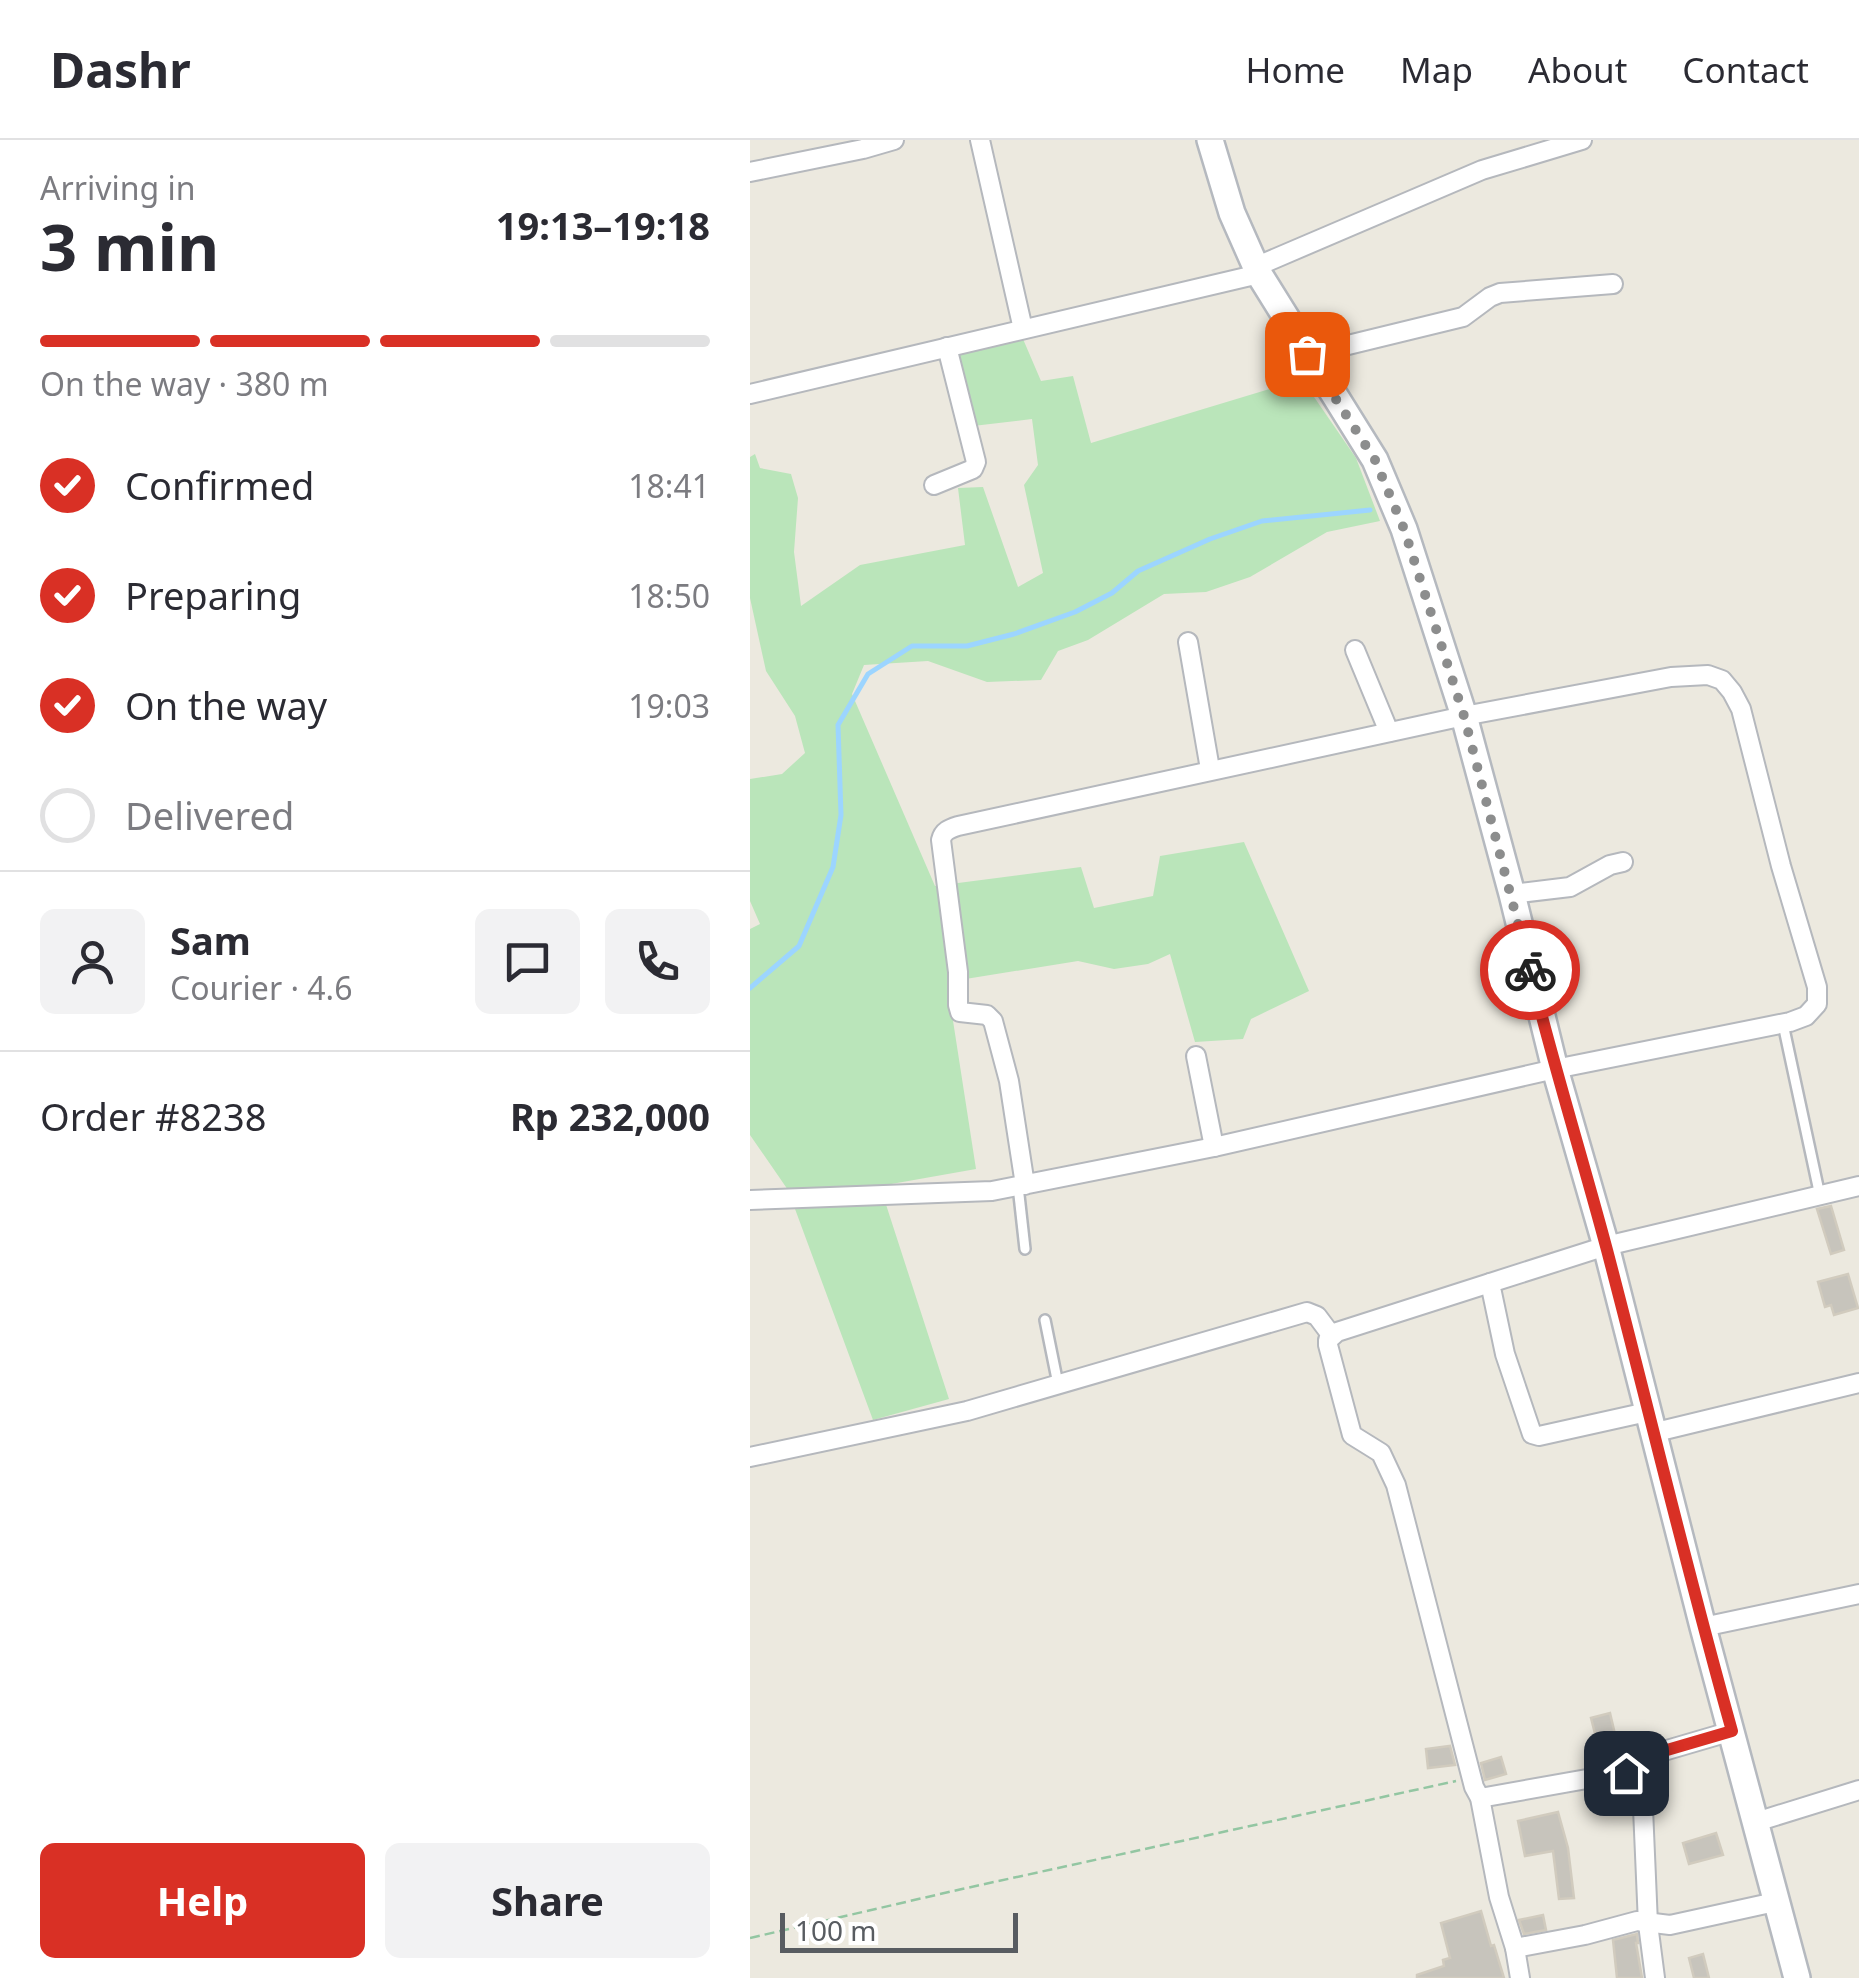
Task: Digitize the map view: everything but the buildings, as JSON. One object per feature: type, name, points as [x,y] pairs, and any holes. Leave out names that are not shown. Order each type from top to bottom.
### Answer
[{"type":"main road","points":[[1210,140],[1232,214],[1257,271],[1384,480],[1404,529],[1464,716],[1796,1978]]},
{"type":"street","points":[[750,172],[862,144],[894,140]]},
{"type":"street","points":[[980,140],[1024,329]]},
{"type":"street","points":[[750,394],[1257,271],[1482,170],[1520,149],[1582,140]]},
{"type":"street","points":[[1307,354],[1464,317],[1500,293],[1613,284]]},
{"type":"street","points":[[934,485],[973,469],[976,462],[947,347]]},
{"type":"street","points":[[1188,642],[1210,769]]},
{"type":"street","points":[[1355,650],[1389,732]]},
{"type":"street","points":[[750,1200],[956,1194],[1021,1185],[1214,1148],[1555,1069],[1783,1024],[1812,1011],[1817,1004],[1816,987],[1741,710],[1732,692],[1722,680],[1708,675],[1670,676],[1210,769],[958,826],[942,834],[958,972],[958,1006],[960,1012],[986,1015],[993,1021],[1009,1081],[1021,1185]]},
{"type":"street","points":[[1512,894],[1570,887],[1623,862]]},
{"type":"street","points":[[1196,1056],[1214,1148]]},
{"type":"street","points":[[1520,1978],[1515,1948],[1498,1897],[1480,1798],[1396,1486],[1380,1453],[1354,1437],[1350,1430],[1328,1340],[1338,1332],[1606,1246],[1859,1186]]},
{"type":"street","points":[[1490,1283],[1505,1354],[1532,1434],[1539,1436],[1650,1422],[1859,1383]]},
{"type":"street","points":[[750,1456],[968,1411],[1308,1312],[1317,1316],[1332,1336]]},
{"type":"street","points":[[1703,1627],[1859,1594]]},
{"type":"street","points":[[1480,1798],[1626,1773],[1650,1755],[1732,1731]]},
{"type":"street","points":[[1641,1762],[1654,1978]]},
{"type":"street","points":[[1756,1822],[1859,1790]]},
{"type":"street","points":[[1515,1948],[1637,1921],[1670,1924],[1775,1902]]},
{"type":"lane","points":[[1783,1024],[1820,1196]]},
{"type":"lane","points":[[1021,1185],[1025,1249]]},
{"type":"lane","points":[[1046,1320],[1058,1384]]},
{"type":"path","points":[[750,1938],[1472,1777]]},
{"type":"green space","points":[[1020,332],[1041,381],[1073,376],[1091,443],[1286,384],[1312,394],[1356,458],[1380,521],[1327,532],[1250,577],[1206,592],[1164,594],[1088,640],[1058,651],[1041,680],[987,682],[928,661],[864,665],[852,694],[935,886],[1081,867],[1094,908],[1153,896],[1160,856],[1244,842],[1309,991],[1251,1019],[1243,1039],[1195,1042],[1170,954],[1148,964],[1114,969],[1078,961],[947,982],[976,1169],[880,1186],[949,1399],[873,1420],[788,1190],[750,1135],[750,929],[760,924],[750,901],[750,779],[782,774],[805,753],[795,716],[766,671],[750,598],[750,457],[755,454],[760,468],[791,474],[798,498],[794,552],[801,606],[860,565],[965,545],[958,488],[983,487],[1018,587],[1043,573],[1024,485],[1038,465],[1032,419],[973,426],[959,352]]},
{"type":"waterway","points":[[750,988],[799,946],[833,867],[841,815],[838,725],[868,674],[912,646],[967,646],[1075,612],[1112,593],[1138,571],[1262,521],[1370,510]]},
{"type":"way so far","points":[[1307,354],[1375,460],[1404,529],[1464,716],[1530,970]]},
{"type":"route","points":[[1530,970],[1732,1731],[1650,1755],[1626,1773]]}]
